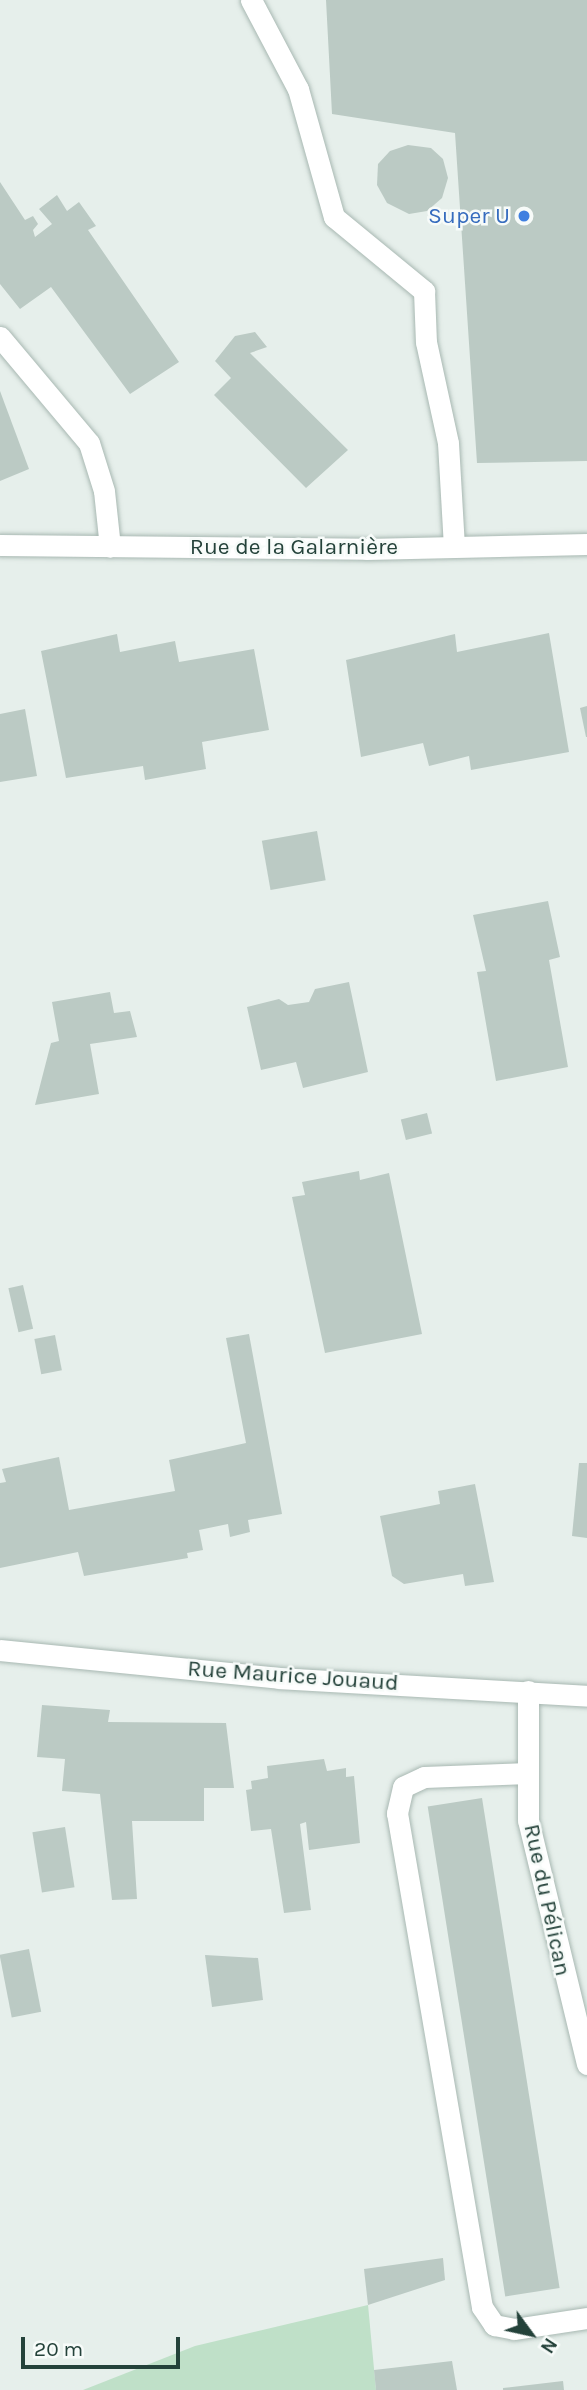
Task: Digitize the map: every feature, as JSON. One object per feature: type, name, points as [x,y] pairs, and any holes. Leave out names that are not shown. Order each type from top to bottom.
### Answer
[{"type":"street","points":[[251,0],[298,89],[334,217],[424,291],[426,342],[448,443],[454,547]]},
{"type":"street","points":[[0,337],[89,443],[104,491],[110,547]]},
{"type":"street","name":"Rue de la Galarnière","points":[[0,545],[454,547],[587,544]]},
{"type":"street","name":"Rue Maurice Jouaud","points":[[0,1650],[279,1678],[587,1696]]},
{"type":"street","name":"Rue du Pélican","points":[[528,1691],[528,1820],[587,2064]]},
{"type":"street","points":[[528,1773],[424,1777],[403,1787],[397,1813],[482,2307],[494,2325],[514,2329],[587,2318]]},
{"type":"green space","points":[[368,2305],[376,2390],[83,2390],[195,2346]]},
{"type":"building","name":"Super U","points":[[326,0],[587,0],[587,461],[477,463],[455,133],[332,114]]},
{"type":"building","points":[[408,145],[431,148],[443,159],[448,178],[442,198],[427,211],[409,214],[387,203],[377,185],[378,164],[390,151]]},
{"type":"building","points":[[0,182],[25,220],[33,216],[38,224],[33,230],[35,237],[52,224],[39,209],[57,195],[67,211],[79,202],[96,226],[88,230],[179,362],[130,394],[51,287],[20,309],[0,284]]},
{"type":"building","points":[[255,332],[267,347],[250,353],[348,450],[306,488],[214,395],[231,378],[215,361],[235,336]]},
{"type":"building","points":[[0,391],[29,469],[0,481]]},
{"type":"building","points":[[549,633],[569,752],[471,770],[469,756],[429,766],[423,743],[361,757],[346,660],[455,634],[457,652]]},
{"type":"building","points":[[117,634],[120,652],[175,641],[179,662],[254,649],[269,730],[202,742],[206,769],[145,780],[143,766],[66,778],[41,651]]},
{"type":"building","points":[[587,706],[587,737],[586,737],[580,708]]},
{"type":"building","points":[[25,709],[37,776],[0,782],[0,714]]},
{"type":"building","points":[[317,831],[326,880],[271,890],[262,841]]},
{"type":"building","points":[[548,901],[560,957],[549,960],[568,1067],[496,1081],[477,972],[486,971],[473,915]]},
{"type":"building","points":[[349,982],[368,1072],[303,1088],[296,1062],[261,1070],[247,1007],[279,999],[288,1005],[309,1002],[315,989]]},
{"type":"building","points":[[110,992],[114,1013],[130,1011],[137,1037],[90,1044],[99,1094],[35,1105],[51,1043],[59,1041],[52,1002]]},
{"type":"building","points":[[427,1113],[432,1133],[406,1140],[401,1120]]},
{"type":"building","points":[[359,1171],[360,1180],[389,1173],[422,1334],[325,1353],[292,1197],[305,1195],[302,1182]]},
{"type":"building","points":[[23,1285],[33,1329],[19,1332],[8,1288]]},
{"type":"building","points":[[249,1334],[282,1514],[248,1520],[250,1532],[230,1537],[228,1524],[199,1530],[203,1550],[187,1553],[188,1558],[84,1576],[78,1552],[0,1568],[0,1483],[6,1482],[2,1469],[59,1457],[69,1510],[175,1491],[169,1460],[246,1443],[226,1338]]},
{"type":"building","points":[[55,1335],[62,1370],[41,1374],[34,1339]]},
{"type":"building","points":[[579,1463],[587,1463],[587,1538],[572,1536]]},
{"type":"building","points":[[475,1484],[494,1582],[465,1586],[463,1574],[404,1584],[392,1576],[380,1516],[440,1504],[438,1491]]},
{"type":"building","points":[[42,1705],[110,1710],[108,1722],[226,1723],[234,1788],[204,1788],[204,1821],[132,1821],[137,1899],[112,1900],[100,1794],[62,1791],[65,1759],[37,1757]]},
{"type":"building","points":[[324,1759],[327,1771],[346,1768],[346,1777],[354,1776],[360,1843],[309,1850],[306,1822],[300,1824],[311,1910],[284,1913],[271,1829],[251,1831],[246,1790],[252,1789],[251,1781],[268,1778],[267,1766]]},
{"type":"building","points":[[482,1798],[560,2288],[505,2296],[428,1807]]},
{"type":"building","points":[[65,1827],[75,1887],[42,1892],[32,1832]]},
{"type":"building","points":[[29,1949],[41,2012],[12,2018],[0,1955]]},
{"type":"building","points":[[205,1955],[258,1958],[263,2000],[212,2007]]},
{"type":"building","points":[[443,2258],[445,2280],[368,2305],[364,2269]]},
{"type":"building","points":[[452,2361],[457,2390],[376,2390],[374,2370]]},
{"type":"building","points":[[563,2381],[564,2390],[503,2390],[503,2388]]},
{"type":"place","name":"Super U","points":[[524,216]]}]
